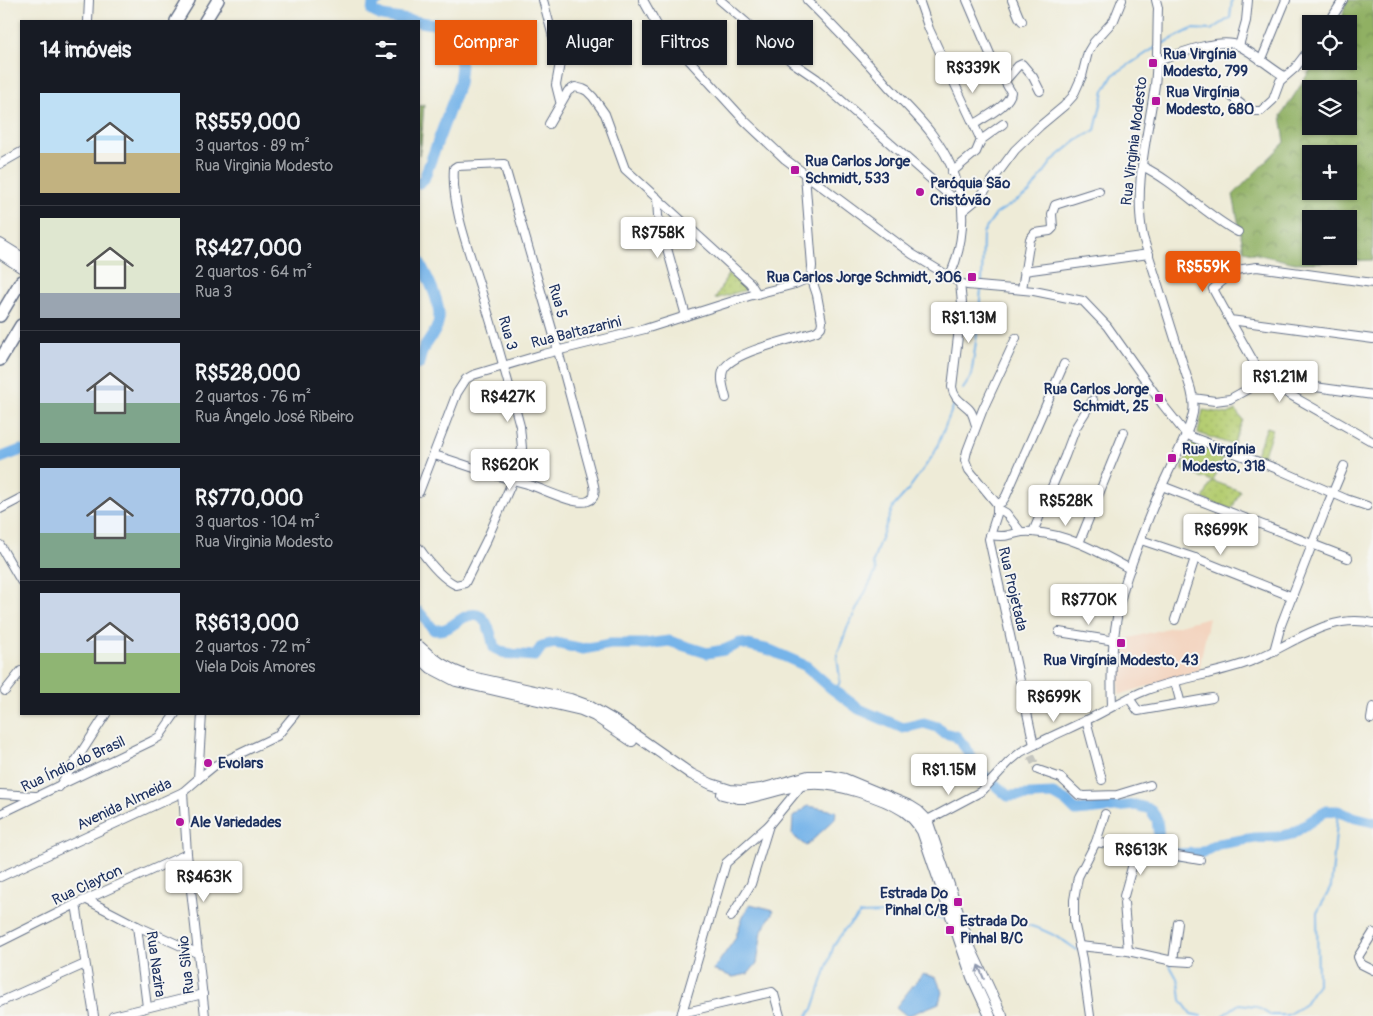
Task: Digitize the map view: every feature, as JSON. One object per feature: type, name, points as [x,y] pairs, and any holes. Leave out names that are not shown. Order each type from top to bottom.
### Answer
[{"type":"highway","points":[[177,20],[189,0]]},
{"type":"highway","points":[[206,20],[218,0]]},
{"type":"highway","points":[[0,316],[20,283]]},
{"type":"highway","points":[[0,360],[20,327]]},
{"type":"main road","points":[[0,244],[20,256]]},
{"type":"main road","points":[[0,253],[20,266]]},
{"type":"main road","points":[[420,647],[439,663],[459,673],[570,699],[589,706],[608,716],[691,774],[711,784],[730,790],[742,791],[761,789],[808,776],[830,776],[845,779],[902,801],[918,811],[971,950],[1002,1016]]},
{"type":"main road","points":[[420,658],[431,668],[456,681],[566,706],[595,716],[702,788],[714,792],[738,798],[747,798],[808,784],[829,784],[902,809],[922,822],[972,977],[990,1016]]},
{"type":"street","points":[[88,20],[89,0]]},
{"type":"street","points":[[543,0],[548,20]]},
{"type":"street","points":[[643,0],[657,25],[745,121],[781,156],[912,254],[960,283],[1022,289],[1078,299],[1088,305],[1107,326],[1186,434],[1367,506]]},
{"type":"street","points":[[720,0],[792,62],[824,84],[950,196],[960,198]]},
{"type":"street","points":[[807,0],[851,45],[930,132],[944,152],[963,211],[959,245],[950,276]]},
{"type":"street","points":[[920,0],[930,29],[981,140]]},
{"type":"street","points":[[968,0],[993,61],[1011,92],[1010,98],[988,116],[974,124]]},
{"type":"street","points":[[1012,0],[1022,21]]},
{"type":"street","points":[[963,211],[980,197],[1015,150],[1073,96],[1082,76],[1088,52],[1094,42],[1114,20],[1122,0]]},
{"type":"street","points":[[1157,4],[1163,0]]},
{"type":"street","points":[[1239,46],[1246,21],[1248,0]]},
{"type":"street","points":[[1261,61],[1286,0]]},
{"type":"street","points":[[1334,15],[1343,0]]},
{"type":"street","name":"Rua Virginia Modesto","points":[[1112,705],[1114,641],[1123,592],[1162,486],[1193,415],[1193,398],[1143,237],[1139,211],[1139,189],[1155,84],[1157,4]]},
{"type":"street","points":[[1156,62],[1221,43],[1239,46],[1284,76]]},
{"type":"street","points":[[1226,92],[1247,109],[1259,112],[1271,103],[1280,81],[1302,59]]},
{"type":"street","points":[[1005,81],[1022,64],[1033,77],[1040,91]]},
{"type":"street","points":[[560,65],[556,85],[560,101]]},
{"type":"street","points":[[549,124],[560,101],[568,91],[575,87],[583,89],[593,97],[600,105],[608,121],[625,169],[750,282],[757,294]]},
{"type":"street","points":[[952,172],[976,152],[981,140],[1003,124]]},
{"type":"street","points":[[0,164],[20,153]]},
{"type":"street","name":"Rua 3","points":[[420,549],[449,582],[456,585],[465,583],[513,480],[522,448],[522,438],[503,366],[456,202],[453,180],[454,167],[504,164]]},
{"type":"street","name":"Rua 5","points":[[504,164],[595,486],[594,496],[587,502],[575,501],[513,480]]},
{"type":"street","points":[[1142,166],[1164,179],[1238,232]]},
{"type":"street","points":[[726,398],[722,377],[730,361],[756,350],[817,331],[821,327],[822,322],[810,277],[812,266],[804,184],[805,175]]},
{"type":"street","points":[[1022,289],[1032,236],[1035,233],[1050,231],[1053,228],[1052,214],[1055,205],[1099,191]]},
{"type":"street","points":[[657,198],[658,216],[686,316]]},
{"type":"street","points":[[1024,271],[1148,254]]},
{"type":"street","points":[[1373,283],[1258,267],[1236,270],[1213,289],[1264,380],[1373,442]]},
{"type":"street","name":"Rua Baltazarini","points":[[420,490],[461,386],[473,374],[645,329],[795,284],[810,277]]},
{"type":"street","points":[[960,283],[962,303],[952,387],[959,402],[970,410],[976,424]]},
{"type":"street","points":[[1230,320],[1373,339]]},
{"type":"street","points":[[1016,338],[976,424],[965,456],[966,465],[979,483],[1020,531]]},
{"type":"street","name":"Rua Projetada","points":[[1031,750],[989,545],[997,506],[1009,491],[1064,364]]},
{"type":"street","points":[[1193,398],[1215,401],[1230,399],[1264,380],[1373,395]]},
{"type":"street","points":[[1033,532],[1076,427],[1093,400]]},
{"type":"street","points":[[970,410],[983,409]]},
{"type":"street","points":[[1079,543],[1124,432]]},
{"type":"street","points":[[434,455],[513,480]]},
{"type":"street","points":[[1274,651],[1281,625],[1332,492],[1344,466]]},
{"type":"street","points":[[1162,486],[1348,558]]},
{"type":"street","points":[[0,509],[20,499]]},
{"type":"street","points":[[990,535],[1007,536],[1020,531],[1063,537],[1130,569]]},
{"type":"street","points":[[1141,540],[1194,558],[1293,597]]},
{"type":"street","points":[[0,545],[20,580]]},
{"type":"street","points":[[1175,620],[1194,558]]},
{"type":"street","points":[[922,822],[975,795],[991,783],[1014,756],[1031,750],[1112,705],[1144,691],[1212,674],[1250,662],[1336,622],[1356,620],[1373,623]]},
{"type":"street","points":[[1059,632],[1114,641]]},
{"type":"street","points":[[5,691],[20,672]]},
{"type":"street","points":[[1175,682],[1182,704]]},
{"type":"street","points":[[1129,698],[1138,712],[1212,698]]},
{"type":"street","points":[[1371,719],[1373,707]]},
{"type":"street","points":[[60,786],[105,715]]},
{"type":"street","name":"Rua Índio do Brasil","points":[[0,814],[152,741],[159,736],[174,715]]},
{"type":"street","points":[[198,779],[202,715]]},
{"type":"street","points":[[198,779],[214,766],[277,736],[294,715]]},
{"type":"street","points":[[1086,720],[1102,780]]},
{"type":"street","points":[[1038,770],[1061,778],[1079,795],[1084,796],[1117,795],[1150,786]]},
{"type":"street","name":"Avenida Almeida","points":[[0,877],[183,792],[198,779]]},
{"type":"street","points":[[780,1016],[772,992],[682,1014],[726,863],[769,825],[801,786]]},
{"type":"street","name":"Rua Silvio","points":[[183,792],[187,854],[205,1016]]},
{"type":"street","points":[[0,794],[37,796]]},
{"type":"street","points":[[1090,1016],[1074,922],[1074,897],[1081,871],[1096,842],[1105,814]]},
{"type":"street","points":[[731,916],[751,884],[769,825]]},
{"type":"street","points":[[1096,842],[1200,860]]},
{"type":"street","points":[[1128,951],[1124,900],[1137,850]]},
{"type":"street","name":"Rua Clayton","points":[[0,942],[76,904],[187,854]]},
{"type":"street","points":[[86,900],[136,926],[199,954]]},
{"type":"street","points":[[76,904],[94,1016]]},
{"type":"street","points":[[1173,961],[1178,923]]},
{"type":"street","name":"Rua Nazira","points":[[136,926],[146,1016]]},
{"type":"street","points":[[1373,932],[1358,957],[1361,964],[1373,970]]},
{"type":"street","points":[[1079,946],[1128,951],[1173,961],[1190,962]]},
{"type":"street","points":[[0,1002],[20,995],[85,964]]},
{"type":"street","points":[[113,1016],[203,994]]},
{"type":"shaded area","points":[[1209,617],[1199,670],[1119,695],[1119,641]]},
{"type":"green space","points":[[1346,0],[1373,0],[1373,260],[1357,261],[1357,210],[1302,210],[1302,263],[1295,263],[1244,251],[1233,195],[1285,142],[1281,116],[1302,83],[1302,135],[1357,135],[1357,80],[1304,80],[1310,70],[1357,70],[1357,15],[1343,15]]},
{"type":"green space","points":[[424,104],[420,150],[420,106]]},
{"type":"green space","points":[[728,274],[744,286],[745,290],[715,299]]},
{"type":"green space","points":[[1203,410],[1228,414],[1235,410],[1243,420],[1233,445],[1198,433]]},
{"type":"green space","points":[[1267,427],[1273,429],[1263,457],[1256,454]]},
{"type":"green space","points":[[1192,443],[1224,456],[1213,481],[1240,491],[1232,509],[1203,499],[1212,481],[1182,470]]},
{"type":"water","points":[[808,806],[836,811],[835,819],[806,846],[792,835],[793,817]]},
{"type":"water","points":[[750,904],[774,910],[762,931],[757,963],[748,974],[733,977],[713,970],[735,939],[743,916]]},
{"type":"water","points":[[922,974],[936,977],[942,992],[939,1003],[907,1016],[896,1007]]},
{"type":"waterway","points":[[379,0],[373,4],[372,11],[382,16],[408,20]]},
{"type":"waterway","points":[[1160,45],[1192,29],[1211,30],[1230,18],[1232,0]]},
{"type":"waterway","points":[[420,22],[440,25],[457,49],[461,65],[459,84],[424,179],[420,182]]},
{"type":"waterway","points":[[982,284],[983,233],[996,214],[1029,193],[1053,160],[1076,141],[1095,130],[1104,91],[1113,75],[1156,47]]},
{"type":"waterway","points":[[420,263],[435,294],[439,312],[439,321],[436,329],[420,358]]},
{"type":"waterway","points":[[963,389],[971,377],[981,289]]},
{"type":"waterway","points":[[836,692],[840,681],[837,655],[848,626],[876,571],[873,563],[893,507],[934,454],[955,402]]},
{"type":"waterway","points":[[0,458],[20,450]]},
{"type":"waterway","points":[[420,613],[434,630],[448,628],[465,617],[472,615],[483,618],[489,629],[494,648],[507,654],[535,656],[542,646],[555,643],[583,649],[610,644],[646,644],[669,641],[707,653],[724,650],[740,643],[770,650],[806,666],[859,709],[903,728],[924,723],[937,727],[944,733],[956,736],[980,772],[1008,796],[1053,794],[1067,802],[1076,811],[1135,805],[1150,809],[1157,819],[1160,847],[1172,854],[1201,853],[1218,844],[1292,834],[1326,811],[1338,811],[1373,822]]},
{"type":"waterway","points":[[1222,1016],[1239,1004],[1255,1006],[1270,1015],[1287,1015],[1304,1005],[1318,984],[1317,913],[1331,887],[1338,811]]},
{"type":"waterway","points":[[807,1016],[813,1009],[834,945],[845,929],[860,914],[885,913],[944,919]]},
{"type":"waterway","points":[[969,920],[999,920],[1026,924],[1052,934],[1077,950]]},
{"type":"waterway","points":[[1169,964],[1179,982],[1181,1000],[1191,1014],[1201,1016]]},
{"type":"tunnel","points":[[1031,756],[1038,770]]},
{"type":"place","name":"Rua Virgínia Modesto, 799","points":[[1153,63]]},
{"type":"place","name":"Rua Virgínia Modesto, 680","points":[[1156,101]]},
{"type":"place","name":"Rua Carlos Jorge Schmidt, 533","points":[[795,170]]},
{"type":"place","name":"Paróquia São Cristóvão","points":[[920,192]]},
{"type":"place","name":"Rua Carlos Jorge Schmidt, 306","points":[[972,277]]},
{"type":"place","name":"Rua Carlos Jorge Schmidt, 25","points":[[1159,398]]},
{"type":"place","name":"Rua Virgínia Modesto, 318","points":[[1172,458]]},
{"type":"place","name":"Rua Virgínia Modesto, 43","points":[[1121,643]]},
{"type":"place","name":"Evolars","points":[[208,763]]},
{"type":"place","name":"Ale Variedades","points":[[180,822]]},
{"type":"place","name":"Estrada Do Pinhal C/B","points":[[958,902]]},
{"type":"place","name":"Estrada Do Pinhal B/C","points":[[950,930]]}]
